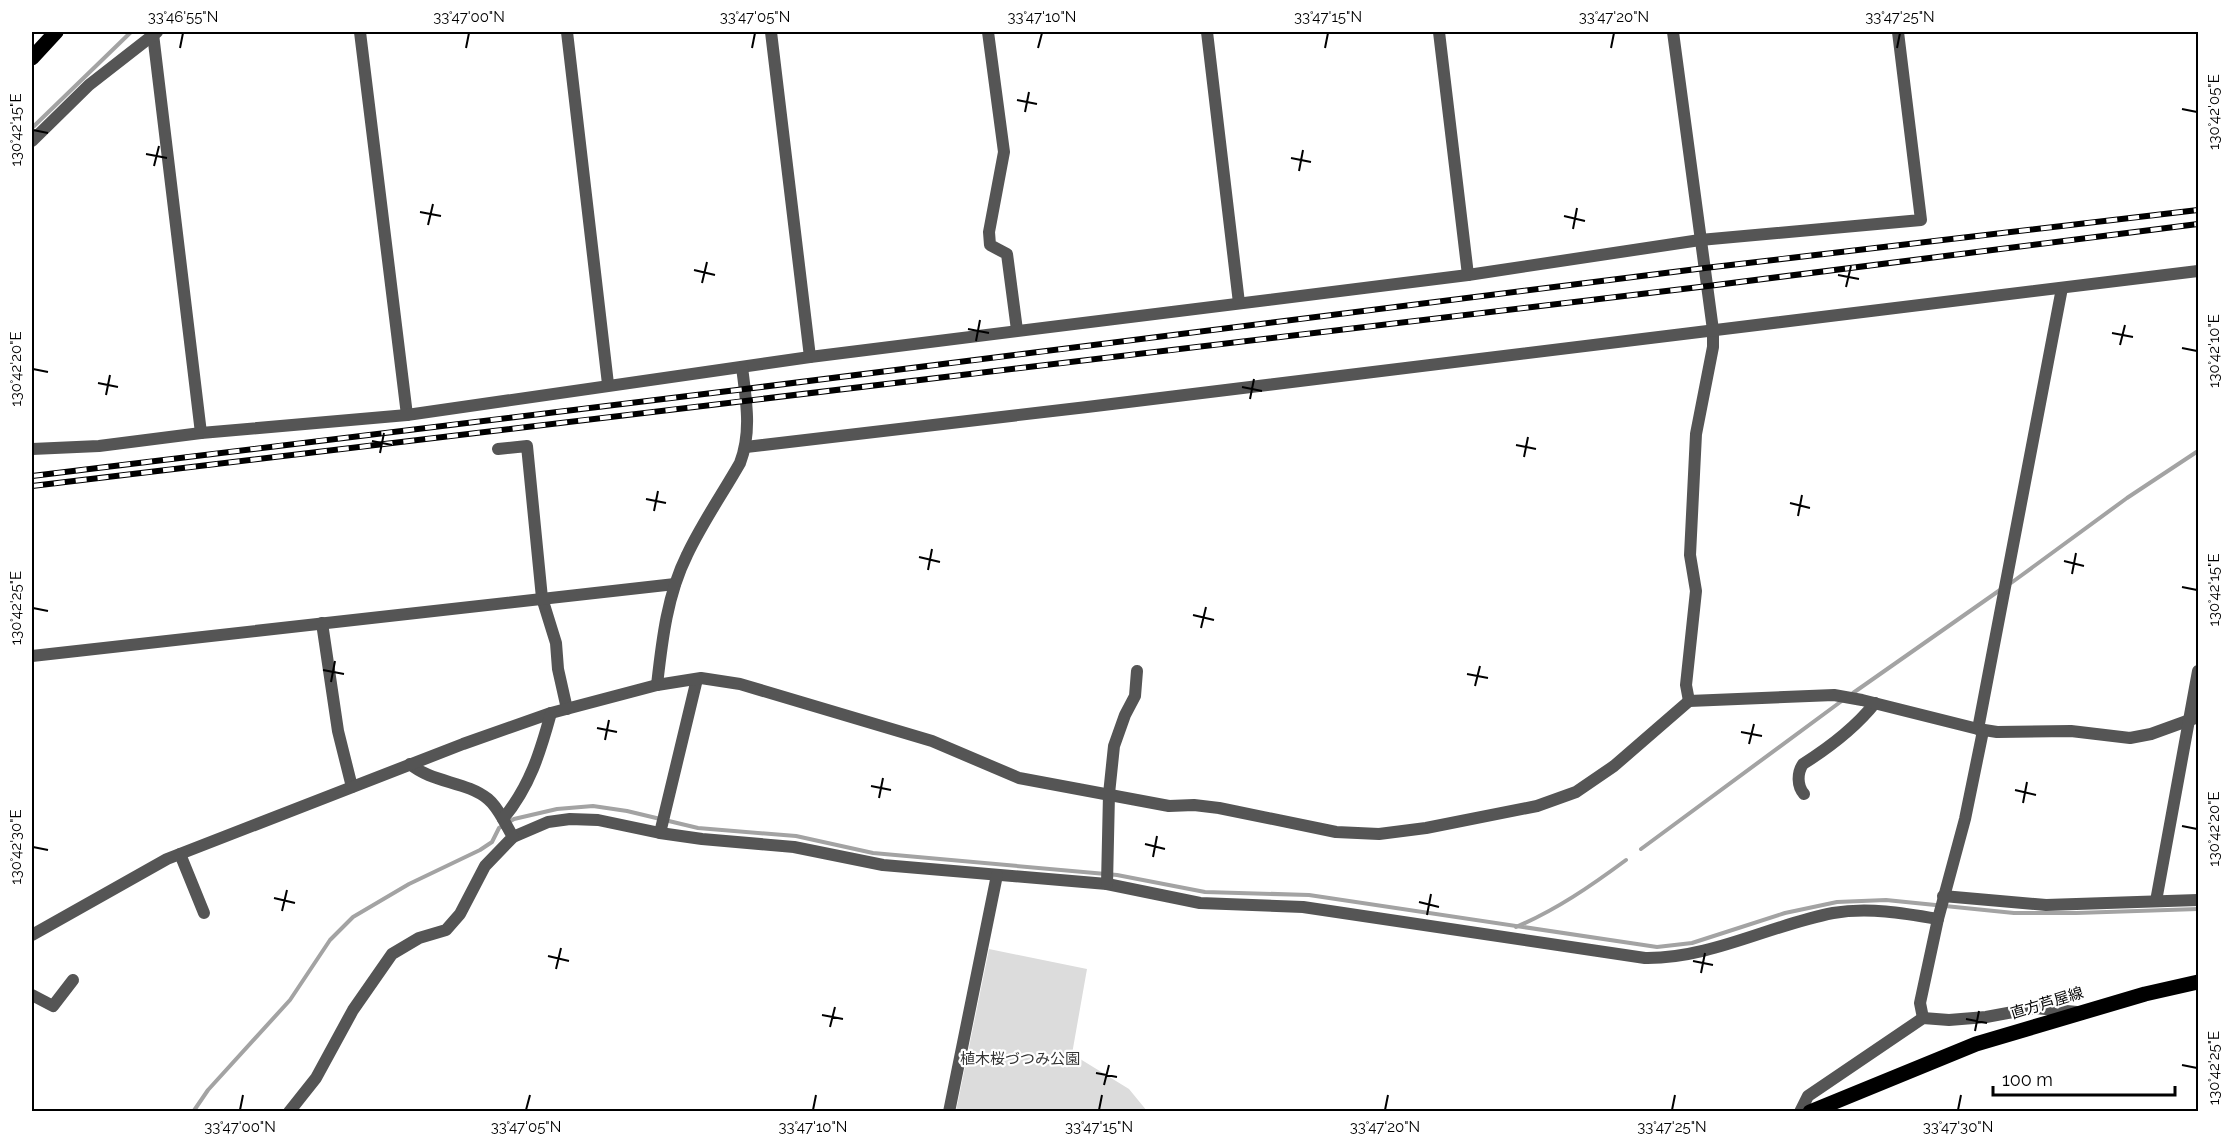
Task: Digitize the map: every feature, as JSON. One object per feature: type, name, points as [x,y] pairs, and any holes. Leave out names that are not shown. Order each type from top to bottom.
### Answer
[{"type":"main road","points":[[32,58],[56,32]]},
{"type":"main road","name":"直方芦屋線","points":[[1810,1112],[1976,1044],[2078,1012],[2199,982]]},
{"type":"street","points":[[360,32],[407,415]]},
{"type":"street","points":[[567,32],[608,384]]},
{"type":"street","points":[[771,32],[810,357]]},
{"type":"street","points":[[988,32],[1004,152],[989,232],[990,245],[1007,254],[1017,330]]},
{"type":"street","points":[[1207,32],[1239,303]]},
{"type":"street","points":[[1439,32],[1468,275]]},
{"type":"street","points":[[1673,32],[1713,330],[1713,346],[1696,434],[1690,555],[1696,591],[1686,685],[1689,701]]},
{"type":"street","points":[[32,449],[99,446],[201,433],[407,415],[608,384],[1017,330],[1468,275],[1700,240],[1921,220],[1898,32]]},
{"type":"street","points":[[155,33],[201,433]]},
{"type":"street","points":[[32,141],[90,86],[155,33]]},
{"type":"street","points":[[746,447],[2199,271]]},
{"type":"street","points":[[1923,1018],[1920,1003],[1943,897],[1965,819],[2062,288]]},
{"type":"street","points":[[657,685],[665,624],[675,584],[687,555],[740,463],[746,447],[748,420],[742,367]]},
{"type":"street","points":[[498,449],[527,446],[542,598],[556,643],[558,669],[567,709]]},
{"type":"street","points":[[32,656],[675,584]]},
{"type":"street","points":[[322,623],[338,731],[352,787]]},
{"type":"street","points":[[1107,884],[1109,794],[1114,746],[1125,715],[1135,696],[1137,671]]},
{"type":"street","points":[[2156,901],[2194,719],[2199,671]]},
{"type":"street","points":[[32,934],[180,854],[463,744],[552,713],[657,685],[697,679],[740,684],[932,741],[1019,778],[1169,806],[1194,805],[1219,808],[1336,832],[1379,834],[1426,828],[1537,806],[1576,792],[1614,766],[1689,701],[1834,695],[1981,730],[2030,733],[2071,731],[2130,738],[2151,734],[2194,719]]},
{"type":"street","points":[[660,833],[697,679]]},
{"type":"street","points":[[1804,794],[1799,788],[1799,769],[1860,722],[1875,703]]},
{"type":"street","points":[[503,819],[517,802],[534,771],[552,713]]},
{"type":"street","points":[[410,765],[418,771],[474,791],[490,800],[513,837]]},
{"type":"street","points":[[289,1112],[316,1078],[353,1010],[392,954],[419,938],[446,930],[460,914],[484,866],[513,837],[548,822],[570,819],[598,820],[702,839],[794,847],[883,865],[1107,884],[1200,903],[1303,907],[1645,958],[1670,958],[1696,953],[1832,914],[1864,910],[1939,917]]},
{"type":"street","points":[[180,854],[204,913]]},
{"type":"street","points":[[949,1112],[997,875]]},
{"type":"street","points":[[1943,897],[2046,905],[2199,900]]},
{"type":"street","points":[[32,995],[53,1006],[73,980]]},
{"type":"street","points":[[1800,1112],[1808,1096],[1923,1018],[1948,1020],[1986,1017],[2036,1008],[2078,1012]]},
{"type":"green space","name":"植木桜づつみ公園","points":[[989,949],[1087,969],[1072,1054],[1129,1089],[1147,1111],[956,1111]]},
{"type":"waterway","points":[[32,128],[131,32]]},
{"type":"waterway","points":[[2011,583],[2127,498],[2198,451]]},
{"type":"waterway","points":[[1853,693],[2000,590]]},
{"type":"waterway","points":[[1641,849],[1843,700]]},
{"type":"waterway","points":[[193,1112],[208,1090],[290,1000],[330,940],[353,917],[409,884],[480,850],[492,842],[499,828],[514,819],[557,809],[593,806],[627,811],[698,828],[796,836],[873,853],[1117,875],[1205,892],[1309,895],[1657,947],[1692,943],[1785,913],[1837,902],[1886,900],[2014,913],[2198,909]]},
{"type":"waterway","points":[[1516,927],[1573,897],[1626,860]]},
{"type":"railway","points":[[32,476],[1705,268],[2198,210]]},
{"type":"railway","points":[[32,486],[1708,286],[2198,224]]}]
